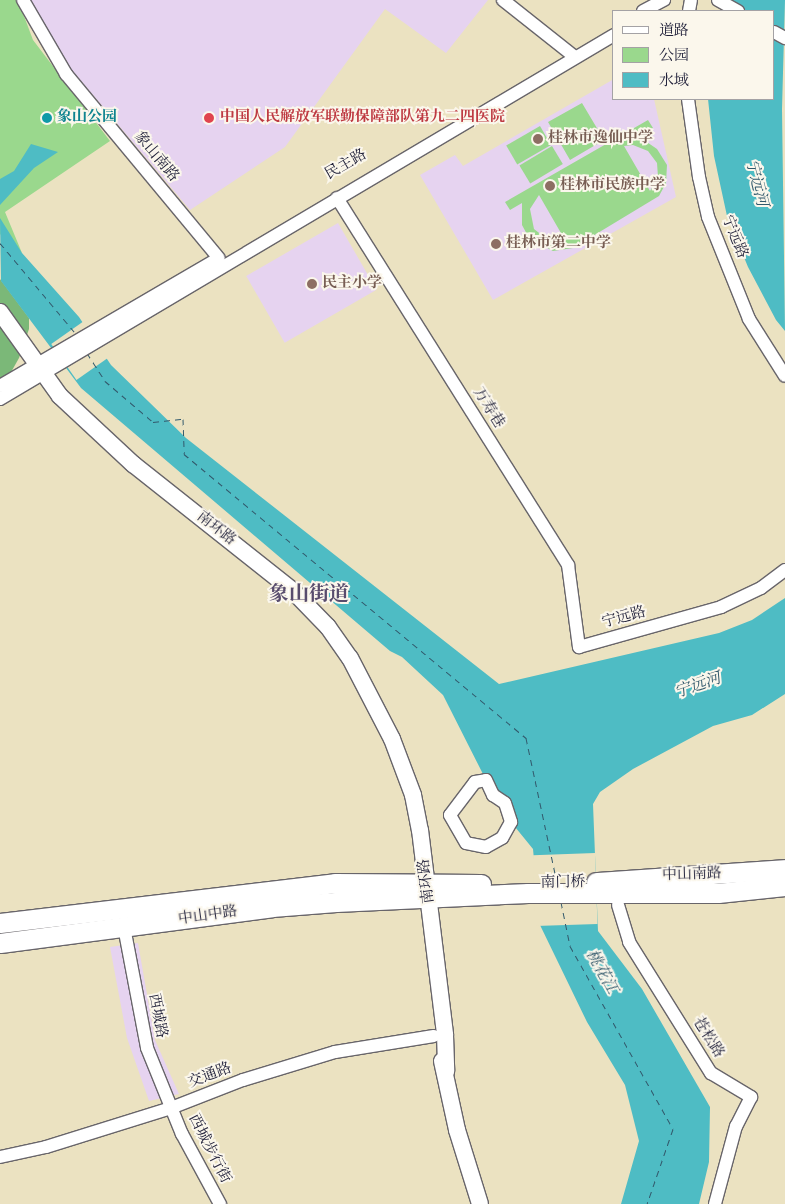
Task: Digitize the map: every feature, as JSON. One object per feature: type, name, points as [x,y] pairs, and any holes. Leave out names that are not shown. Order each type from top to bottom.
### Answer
[{"type":"highway","name":"中山南路","points":[[600,887],[785,868]]},
{"type":"highway","name":"中山中路","points":[[0,923],[279,888],[335,883],[422,892]]},
{"type":"highway","name":"中山南路","points":[[600,887],[718,893],[785,886]]},
{"type":"highway","name":"南门桥","points":[[422,892],[600,887]]},
{"type":"highway","name":"中山中路","points":[[0,943],[272,907],[422,892]]},
{"type":"main road","name":"南环路","points":[[0,312],[39,369],[66,402],[133,464],[293,591],[328,627],[350,658],[372,700],[405,797],[445,1035],[446,1071]]},
{"type":"main road","name":"南环路","points":[[422,892],[434,1036],[446,1071],[457,1130],[480,1204]]},
{"type":"street","points":[[503,0],[573,55]]},
{"type":"street","points":[[645,10],[664,0]]},
{"type":"street","points":[[656,10],[673,0]]},
{"type":"street","points":[[719,0],[736,10]]},
{"type":"street","name":"象山南路","points":[[22,2],[66,74],[219,258]]},
{"type":"street","name":"民主路","points":[[98,334],[337,198],[573,55],[612,29]]},
{"type":"street","name":"民主路","points":[[98,334],[219,258],[573,55],[612,36]]},
{"type":"street","name":"宁远路","points":[[688,100],[699,177],[708,217],[749,319],[785,376]]},
{"type":"street","name":"万寿巷","points":[[337,198],[568,565],[579,647]]},
{"type":"street","points":[[0,398],[39,369],[98,334]]},
{"type":"street","points":[[0,386],[39,369]]},
{"type":"street","name":"宁远路","points":[[579,647],[721,607],[761,588],[785,570]]},
{"type":"street","points":[[486,780],[493,795],[504,803],[511,822],[502,838],[486,848],[466,843],[450,815],[475,782],[486,780]]},
{"type":"street","name":"苍松路","points":[[618,905],[629,942],[711,1073],[751,1097],[736,1126],[715,1204]]},
{"type":"street","name":"西城路","points":[[124,927],[147,1048],[171,1108]]},
{"type":"street","name":"交通路","points":[[0,1157],[46,1147],[171,1108],[243,1080],[335,1052],[434,1036]]},
{"type":"street","name":"西城步行街","points":[[171,1108],[220,1204]]},
{"type":"shaded area","name":"中国人民解放军联勤保障部队第九二四医院","points":[[28,0],[488,0],[446,53],[385,9],[285,147],[190,210],[71,69]]},
{"type":"shaded area","name":"桂林市民族中学","points":[[612,80],[612,100],[654,100],[676,197],[493,300],[420,175],[455,155],[463,166]]},
{"type":"shaded area","name":"民主小学","points":[[338,223],[377,290],[285,343],[246,276]]},
{"type":"shaded area","points":[[138,943],[155,1040],[179,1094],[149,1101],[127,1038],[110,947]]},
{"type":"green space","name":"象山公园","points":[[0,0],[18,0],[33,40],[110,141],[5,212],[22,253],[0,234]]},
{"type":"green space","points":[[582,103],[604,140],[570,160],[548,122]]},
{"type":"green space","points":[[648,120],[653,128],[638,136],[657,149],[667,165],[666,183],[659,196],[573,248],[553,251],[529,238],[522,225],[522,203],[510,210],[505,202]],"holes":[[[633,145],[648,151],[657,163],[658,177],[650,191],[624,146]],[[539,195],[565,240],[547,239],[534,229],[530,209]]]},
{"type":"green space","points":[[540,126],[551,145],[517,165],[506,146]]},
{"type":"green space","points":[[552,146],[563,164],[530,184],[519,166]]},
{"type":"green space","points":[[0,279],[29,318],[29,329],[19,358],[10,374],[0,380]]},
{"type":"water","name":"宁远河","points":[[730,0],[785,0],[782,109],[785,331],[776,320],[748,267],[727,216],[714,156],[708,100],[775,100],[775,10],[725,10]]},
{"type":"water","points":[[31,144],[58,152],[34,168],[0,205],[0,179],[14,171]]},
{"type":"water","points":[[0,218],[22,253],[79,317],[111,365],[186,438],[499,684],[719,633],[752,620],[785,598],[785,694],[752,715],[713,726],[633,769],[600,792],[593,804],[598,931],[642,989],[710,1107],[709,1162],[699,1204],[621,1204],[639,1141],[625,1085],[587,1022],[540,925],[533,849],[511,822],[486,780],[443,695],[402,657],[390,651],[81,388],[1,281]]},
{"type":"pier","points":[[84,321],[109,357],[76,380],[51,344]]},
{"type":"pier","points":[[595,853],[597,924],[536,926],[533,855]]},
{"type":"ferry route","points":[[0,243],[76,334]]},
{"type":"ferry route","points":[[87,353],[105,381],[153,422],[183,419],[184,454],[526,738],[557,883]]},
{"type":"ferry route","points":[[561,902],[570,946],[673,1129],[647,1204]]},
{"type":"place","name":"象山公园","points":[[47,118]]},
{"type":"place","name":"中国人民解放军联勤保障部队第九二四医院","points":[[209,118]]},
{"type":"place","name":"桂林市逸仙中学","points":[[538,139]]},
{"type":"place","name":"桂林市民族中学","points":[[550,186]]},
{"type":"place","name":"桂林市第二中学","points":[[496,244]]},
{"type":"place","name":"民主小学","points":[[312,284]]},
{"type":"district","name":"象山街道","points":[[309,595]]},
{"type":"water label","name":"桃花江","points":[[601,972]]}]
